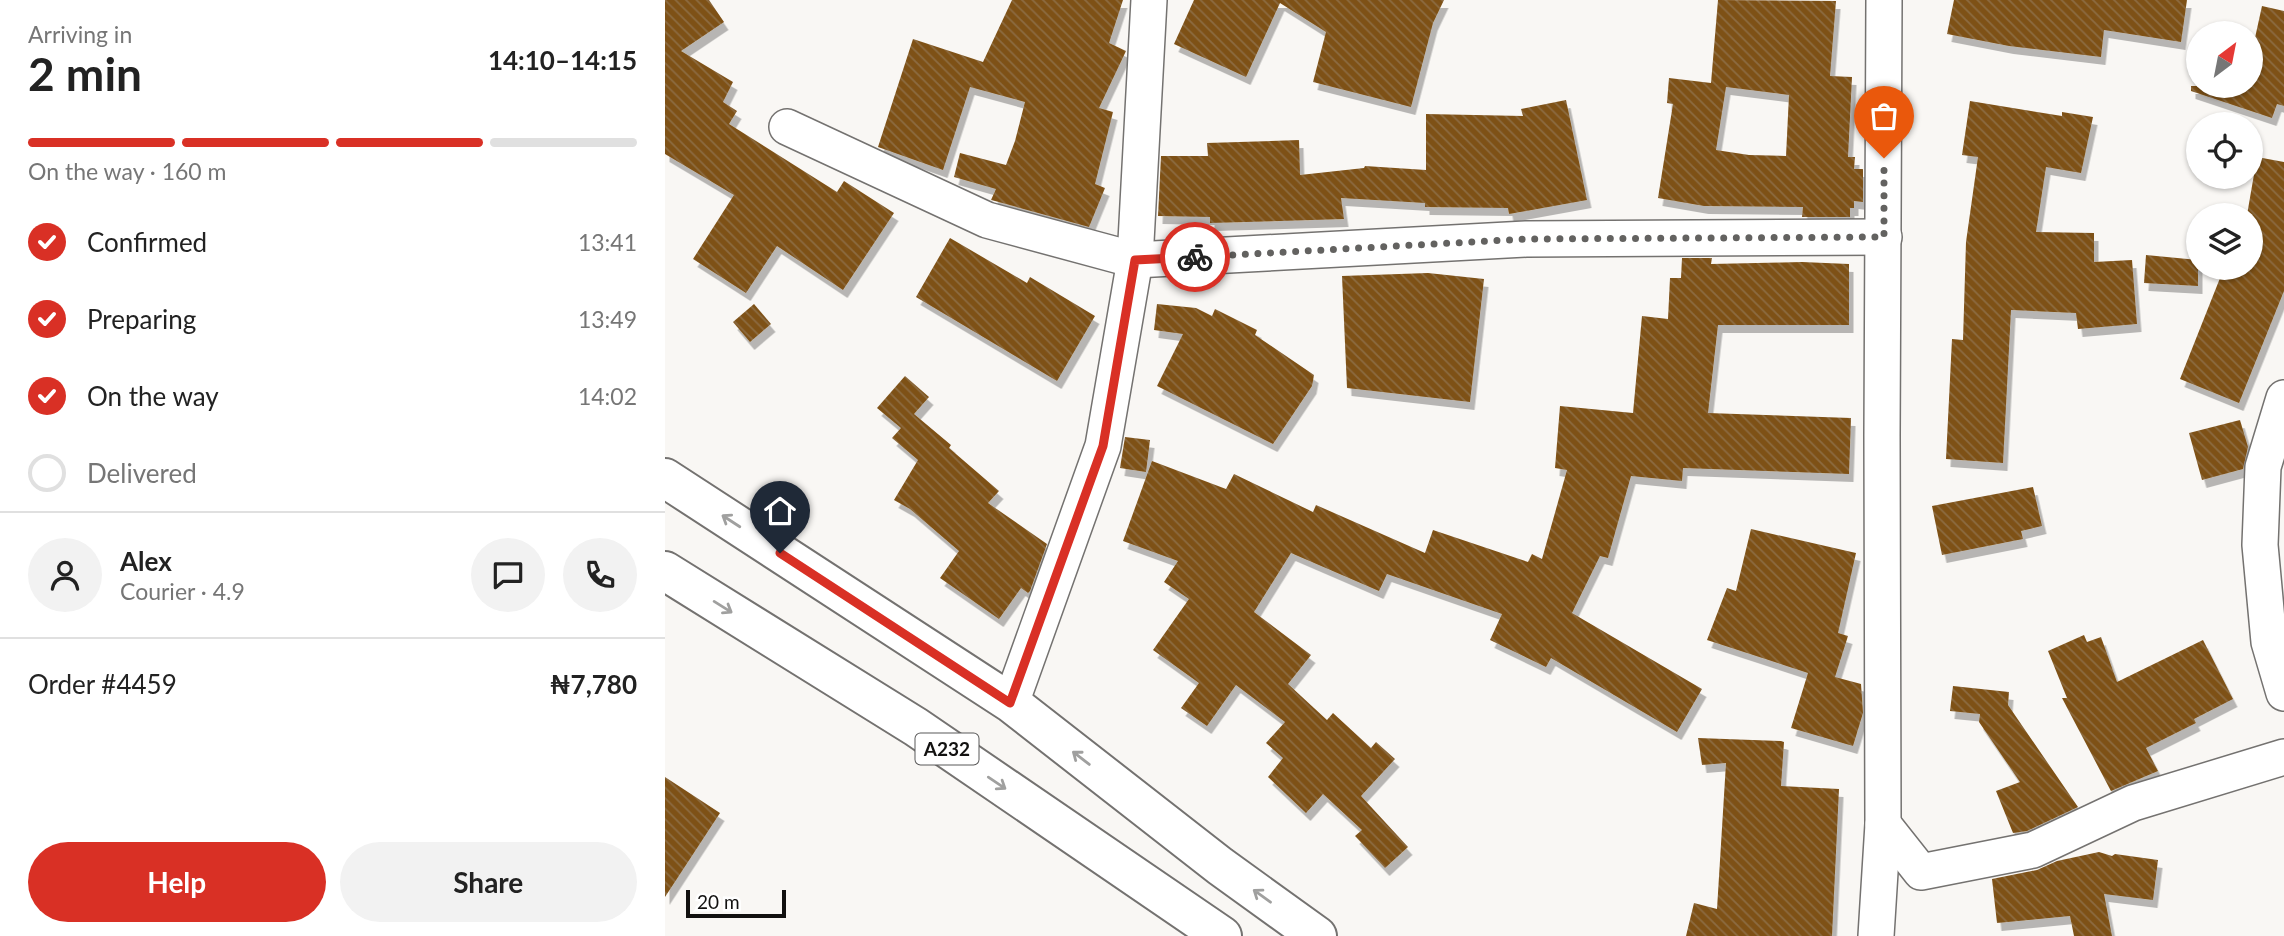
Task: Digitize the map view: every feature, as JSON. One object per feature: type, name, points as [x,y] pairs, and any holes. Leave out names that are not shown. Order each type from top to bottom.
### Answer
[{"type":"highway","points":[[665,478],[1010,703],[1220,866],[1317,936]]},
{"type":"highway","name":"A232","points":[[665,571],[916,727],[1205,931]]},
{"type":"street","points":[[1010,703],[1103,446],[1135,260],[1149,0]]},
{"type":"street","points":[[1876,936],[1883,824],[1884,0]]},
{"type":"street","points":[[787,127],[987,220],[1135,260],[1526,239],[1884,237]]},
{"type":"street","points":[[2284,398],[2263,467],[2260,545],[2269,642],[2284,693]]},
{"type":"street","points":[[1883,824],[1921,872],[2033,850],[2133,803],[2284,757]]},
{"type":"building","points":[[665,0],[709,0],[724,22],[681,51],[733,82],[723,102],[737,111],[729,124],[837,192],[844,181],[894,213],[843,290],[777,246],[746,293],[693,259],[734,195],[665,154]]},
{"type":"building","points":[[1012,0],[1123,0],[1109,43],[1126,51],[1099,108],[1113,112],[1095,184],[1105,188],[1089,227],[991,200],[996,189],[954,177],[960,153],[1006,165],[1025,102],[970,87],[943,170],[878,147],[913,39],[983,62]]},
{"type":"building","points":[[1194,0],[1444,0],[1433,23],[1411,107],[1313,82],[1326,32],[1280,3],[1246,77],[1174,44]]},
{"type":"building","points":[[1718,0],[1836,1],[1830,76],[1852,77],[1848,157],[1855,157],[1854,169],[1863,169],[1863,202],[1854,201],[1854,208],[1850,208],[1850,217],[1802,217],[1803,207],[1704,206],[1658,198],[1673,104],[1667,103],[1669,78],[1711,83]],"holes":[[[1726,87],[1789,95],[1786,156],[1749,155],[1716,150]]]},
{"type":"building","points":[[1954,0],[2187,0],[2181,42],[2104,30],[2101,57],[2009,46],[1947,34]]},
{"type":"building","points":[[2262,6],[2284,11],[2284,106],[2277,104],[2272,118],[2263,115],[2263,112],[2254,112],[2212,98],[2263,98],[2263,21],[2259,21]]},
{"type":"building","points":[[1566,100],[1587,200],[1509,214],[1508,208],[1425,207],[1425,203],[1341,198],[1344,219],[1210,223],[1210,217],[1158,216],[1161,156],[1208,156],[1207,143],[1299,140],[1300,175],[1365,166],[1426,170],[1426,114],[1523,116],[1521,109]]},
{"type":"building","points":[[1970,101],[2062,116],[2062,112],[2093,117],[2081,173],[2046,167],[2036,232],[2094,233],[2094,262],[2132,260],[2137,324],[2078,329],[2076,313],[2011,310],[2003,463],[1946,459],[1952,339],[1963,340],[1966,242],[1978,157],[1962,155]]},
{"type":"building","points":[[2263,158],[2284,162],[2284,291],[2239,403],[2180,379],[2219,280],[2263,280],[2263,203],[2249,203],[2251,189],[2263,189]]},
{"type":"building","points":[[950,238],[1027,283],[1030,277],[1095,316],[1057,381],[916,297]]},
{"type":"building","points":[[2146,255],[2186,259],[2186,280],[2198,280],[2198,286],[2144,283]]},
{"type":"building","points":[[1682,258],[1712,258],[1711,264],[1849,264],[1849,325],[1718,325],[1708,413],[1851,418],[1849,474],[1683,468],[1682,481],[1631,476],[1608,558],[1600,556],[1572,613],[1702,689],[1677,732],[1551,658],[1546,667],[1490,640],[1502,614],[1387,574],[1379,591],[1291,553],[1254,612],[1311,655],[1288,684],[1327,720],[1333,713],[1371,748],[1376,742],[1395,759],[1361,796],[1408,847],[1385,868],[1355,836],[1362,830],[1323,794],[1306,813],[1268,777],[1283,758],[1266,743],[1285,722],[1236,685],[1207,726],[1181,708],[1199,683],[1153,650],[1189,599],[1164,582],[1178,561],[1123,541],[1152,461],[1226,489],[1234,474],[1313,512],[1316,505],[1425,553],[1433,530],[1528,562],[1532,554],[1542,559],[1567,470],[1555,468],[1560,406],[1633,413],[1642,316],[1668,319],[1670,278],[1681,278]]},
{"type":"building","points":[[1428,273],[1484,279],[1470,402],[1347,388],[1342,276]]},
{"type":"building","points":[[754,304],[771,324],[750,342],[733,322]]},
{"type":"building","points":[[1157,304],[1196,308],[1212,316],[1215,309],[1257,330],[1255,335],[1314,375],[1312,386],[1273,444],[1157,386],[1183,334],[1154,330]]},
{"type":"building","points":[[905,376],[929,397],[914,414],[999,491],[988,503],[1047,544],[1030,591],[1028,593],[1021,588],[999,619],[940,578],[959,551],[910,509],[894,500],[918,460],[892,438],[901,428],[877,408]]},
{"type":"building","points":[[2240,420],[2248,447],[2243,469],[2202,480],[2189,433]]},
{"type":"building","points":[[1125,437],[1150,440],[1146,472],[1120,468]]},
{"type":"building","points":[[2033,487],[2042,526],[2021,531],[2023,539],[1942,555],[1932,506]]},
{"type":"building","points":[[1751,529],[1856,553],[1838,633],[1848,636],[1835,677],[1861,684],[1863,713],[1853,746],[1791,728],[1808,673],[1707,640],[1727,588],[1736,591]]},
{"type":"building","points":[[2084,635],[2087,642],[2101,637],[2117,682],[2203,640],[2233,699],[2194,719],[2196,723],[2146,748],[2158,771],[2111,791],[2062,698],[2067,698],[2048,651]]},
{"type":"building","points":[[1953,686],[2009,692],[2008,705],[2078,807],[2027,831],[2013,833],[1996,791],[2020,782],[1979,722],[1980,714],[1950,711]]},
{"type":"building","points":[[1698,738],[1784,742],[1781,786],[1839,789],[1832,936],[1686,936],[1694,903],[1717,909],[1726,763],[1702,765]]},
{"type":"building","points":[[665,777],[720,813],[665,897]]},
{"type":"building","points":[[2099,852],[2112,856],[2115,854],[2158,860],[2153,900],[2104,894],[2112,936],[2074,936],[2070,916],[1997,923],[1992,879],[2037,870],[2057,861]]},
{"type":"way so far","points":[[1195,257],[1526,239],[1884,237],[1884,158]]},
{"type":"route","points":[[780,553],[1010,703],[1103,446],[1135,260],[1195,257]]}]
